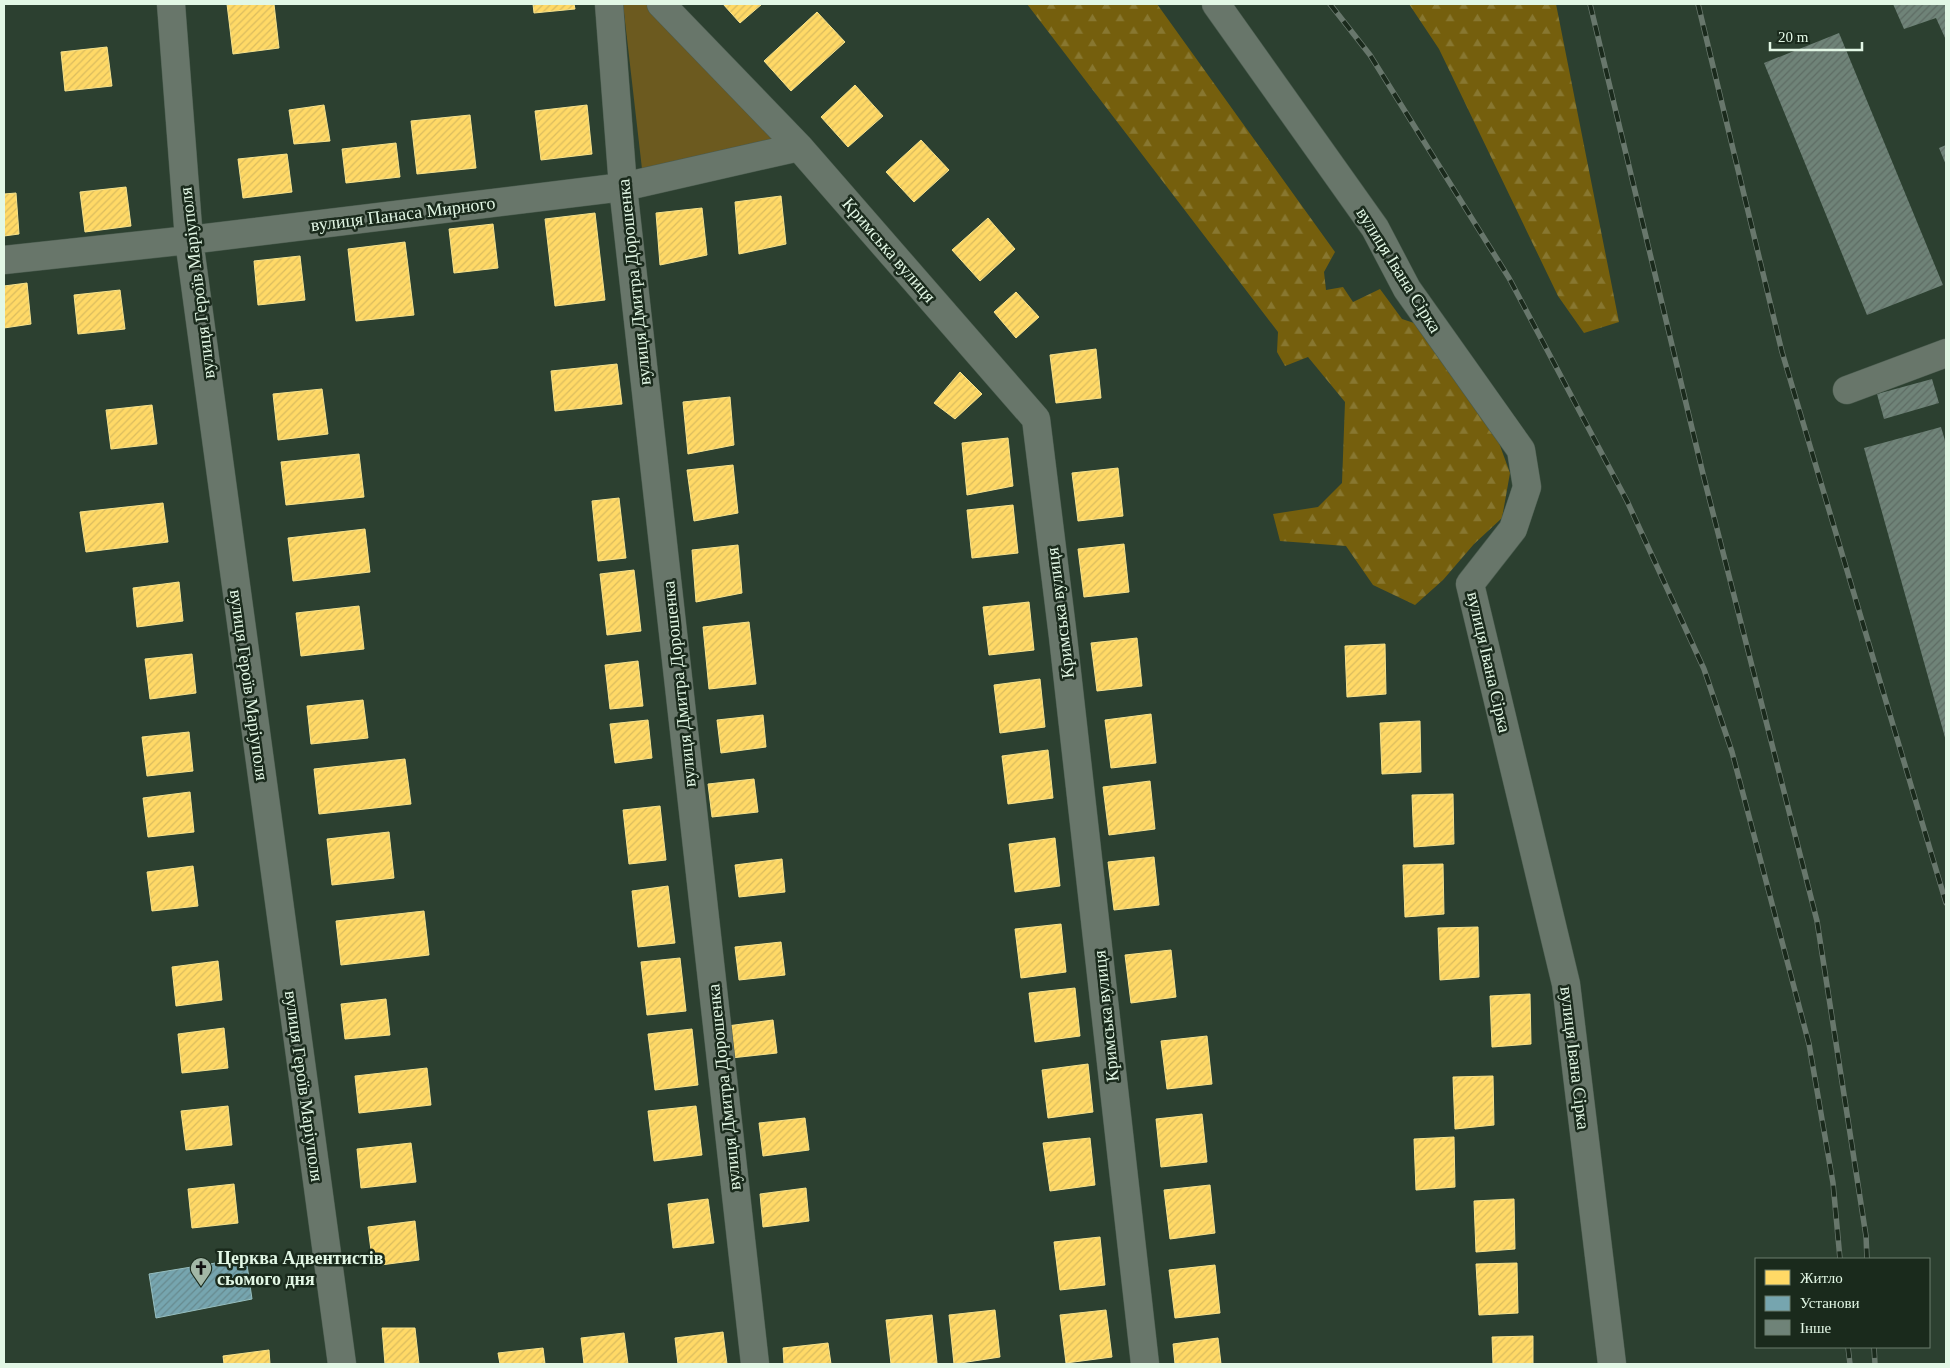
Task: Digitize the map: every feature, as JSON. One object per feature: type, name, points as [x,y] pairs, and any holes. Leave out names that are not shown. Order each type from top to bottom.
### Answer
[{"type":"street","name":"вулиця Героїв Маріуполя","points":[[171,4],[189,240],[342,1364]]},
{"type":"street","name":"вулиця Дмитра Дорошенка","points":[[609,4],[623,187],[755,1364]]},
{"type":"street","name":"Кримська вулиця","points":[[661,4],[799,147],[1036,419],[1064,647],[1140,1364]]},
{"type":"street","name":"вулиця Івана Сірка","points":[[1216,4],[1375,228],[1407,289],[1521,450],[1527,487],[1513,529],[1470,584],[1566,984],[1612,1364]]},
{"type":"street","name":"вулиця Панаса Мирного","points":[[4,260],[189,240],[623,187],[799,147]]},
{"type":"street","points":[[1847,390],[1946,353]]},
{"type":"green space","points":[[1027,4],[1157,4],[1335,252],[1324,272],[1326,290],[1343,287],[1353,302],[1380,289],[1402,319],[1426,327],[1495,432],[1510,473],[1502,518],[1474,544],[1443,580],[1415,605],[1373,585],[1346,546],[1280,541],[1273,514],[1318,507],[1342,483],[1345,402],[1308,357],[1285,366],[1277,352],[1278,332]]},
{"type":"green space","points":[[1409,4],[1556,4],[1619,322],[1584,333],[1558,296],[1439,49]]},
{"type":"shaded area","points":[[623,4],[651,4],[775,138],[715,157],[645,195]]},
{"type":"building: Житло","points":[[227,4],[274,4],[279,48],[233,54]]},
{"type":"building: Житло","points":[[533,4],[574,4],[575,9],[534,13]]},
{"type":"building: Житло","points":[[723,4],[762,4],[740,23]]},
{"type":"building: Житло","points":[[817,12],[845,42],[791,91],[764,61]]},
{"type":"building: Житло","points":[[107,47],[112,86],[65,91],[61,52]]},
{"type":"building: Житло","points":[[855,85],[883,116],[848,147],[821,117]]},
{"type":"building: Житло","points":[[324,105],[330,141],[294,144],[289,110]]},
{"type":"building: Житло","points":[[587,105],[592,154],[541,160],[535,111]]},
{"type":"building: Житло","points":[[470,115],[476,168],[417,174],[411,121]]},
{"type":"building: Житло","points":[[921,140],[949,170],[914,202],[886,172]]},
{"type":"building: Житло","points":[[396,143],[400,177],[346,183],[342,149]]},
{"type":"building: Житло","points":[[287,154],[292,192],[243,198],[238,159]]},
{"type":"building: Житло","points":[[126,187],[131,226],[85,232],[80,192]]},
{"type":"building: Житло","points":[[16,193],[19,234],[4,236],[4,194]]},
{"type":"building: Житло","points":[[781,196],[786,244],[739,254],[735,202]]},
{"type":"building: Житло","points":[[702,208],[707,255],[660,265],[656,213]]},
{"type":"building: Житло","points":[[595,213],[605,300],[555,306],[545,219]]},
{"type":"building: Житло","points":[[988,218],[1015,249],[980,281],[952,250]]},
{"type":"building: Житло","points":[[493,224],[498,268],[454,273],[449,229]]},
{"type":"building: Житло","points":[[405,242],[414,315],[356,321],[348,249]]},
{"type":"building: Житло","points":[[300,256],[305,300],[258,305],[254,261]]},
{"type":"building: Житло","points":[[27,283],[31,324],[4,328],[4,286]]},
{"type":"building: Житло","points":[[120,290],[125,329],[78,334],[74,295]]},
{"type":"building: Житло","points":[[1016,292],[1039,317],[1016,338],[994,312]]},
{"type":"building: Житло","points":[[1096,349],[1101,398],[1056,403],[1050,355]]},
{"type":"building: Житло","points":[[617,364],[622,404],[555,411],[551,371]]},
{"type":"building: Житло","points":[[960,372],[982,394],[955,419],[934,403]]},
{"type":"building: Житло","points":[[322,389],[328,434],[278,440],[273,394]]},
{"type":"building: Житло","points":[[730,397],[734,445],[688,454],[683,402]]},
{"type":"building: Житло","points":[[152,405],[157,444],[111,449],[106,410]]},
{"type":"building: Житло","points":[[1008,438],[1013,486],[967,495],[962,443]]},
{"type":"building: Житло","points":[[359,454],[364,497],[286,505],[281,462]]},
{"type":"building: Житло","points":[[733,465],[738,513],[694,521],[687,470]]},
{"type":"building: Житло","points":[[1118,468],[1123,516],[1078,521],[1072,473]]},
{"type":"building: Житло","points":[[619,498],[626,558],[598,561],[592,501]]},
{"type":"building: Житло","points":[[163,503],[168,542],[86,552],[80,512]]},
{"type":"building: Житло","points":[[1013,505],[1018,553],[972,558],[967,510]]},
{"type":"building: Житло","points":[[365,529],[370,572],[293,581],[288,538]]},
{"type":"building: Житло","points":[[1124,544],[1129,592],[1084,597],[1078,549]]},
{"type":"building: Житло","points":[[738,545],[742,593],[696,602],[692,550]]},
{"type":"building: Житло","points":[[634,570],[641,631],[607,635],[600,574]]},
{"type":"building: Житло","points":[[179,582],[183,621],[137,627],[133,588]]},
{"type":"building: Житло","points":[[1029,602],[1034,650],[989,655],[983,607]]},
{"type":"building: Житло","points":[[359,606],[364,649],[301,656],[296,613]]},
{"type":"building: Житло","points":[[749,622],[756,684],[709,689],[703,627]]},
{"type":"building: Житло","points":[[1137,638],[1142,686],[1097,691],[1091,643]]},
{"type":"building: Житло","points":[[1385,644],[1386,694],[1347,697],[1345,646]]},
{"type":"building: Житло","points":[[192,654],[196,693],[150,699],[145,659]]},
{"type":"building: Житло","points":[[638,661],[643,706],[610,709],[605,665]]},
{"type":"building: Житло","points":[[1040,679],[1045,727],[1000,733],[994,685]]},
{"type":"building: Житло","points":[[363,700],[368,738],[311,744],[307,706]]},
{"type":"building: Житло","points":[[1151,714],[1156,763],[1111,768],[1105,720]]},
{"type":"building: Житло","points":[[763,715],[766,747],[721,753],[717,720]]},
{"type":"building: Житло","points":[[648,720],[652,758],[615,763],[610,724]]},
{"type":"building: Житло","points":[[1420,721],[1421,772],[1382,774],[1380,723]]},
{"type":"building: Житло","points":[[189,732],[193,771],[147,776],[142,737]]},
{"type":"building: Житло","points":[[1048,750],[1053,798],[1008,804],[1002,756]]},
{"type":"building: Житло","points":[[405,759],[411,804],[319,814],[314,769]]},
{"type":"building: Житло","points":[[754,779],[758,812],[712,817],[708,784]]},
{"type":"building: Житло","points":[[1150,781],[1155,829],[1109,835],[1103,787]]},
{"type":"building: Житло","points":[[190,792],[194,832],[148,837],[143,798]]},
{"type":"building: Житло","points":[[1453,794],[1454,844],[1414,847],[1412,795]]},
{"type":"building: Житло","points":[[660,806],[666,860],[629,864],[623,810]]},
{"type":"building: Житло","points":[[389,832],[394,878],[332,885],[327,839]]},
{"type":"building: Житло","points":[[1055,838],[1060,886],[1015,892],[1009,844]]},
{"type":"building: Житло","points":[[1154,857],[1159,905],[1114,910],[1108,862]]},
{"type":"building: Житло","points":[[782,859],[785,892],[739,897],[735,865]]},
{"type":"building: Житло","points":[[1443,864],[1444,914],[1405,917],[1403,865]]},
{"type":"building: Житло","points":[[193,866],[198,906],[152,911],[147,872]]},
{"type":"building: Житло","points":[[668,886],[675,943],[638,947],[632,891]]},
{"type":"building: Житло","points":[[424,911],[429,955],[341,965],[336,921]]},
{"type":"building: Житло","points":[[1061,924],[1066,972],[1021,978],[1015,929]]},
{"type":"building: Житло","points":[[1478,927],[1479,977],[1440,980],[1438,928]]},
{"type":"building: Житло","points":[[781,942],[785,975],[739,980],[735,947]]},
{"type":"building: Житло","points":[[1171,950],[1176,997],[1131,1003],[1125,955]]},
{"type":"building: Житло","points":[[680,958],[686,1011],[647,1015],[641,962]]},
{"type":"building: Житло","points":[[218,961],[222,1000],[176,1006],[172,967]]},
{"type":"building: Житло","points":[[1075,988],[1080,1036],[1035,1042],[1029,993]]},
{"type":"building: Житло","points":[[1530,994],[1531,1044],[1492,1047],[1490,996]]},
{"type":"building: Житло","points":[[386,999],[390,1035],[345,1039],[341,1004]]},
{"type":"building: Житло","points":[[773,1020],[777,1053],[731,1058],[727,1026]]},
{"type":"building: Житло","points":[[224,1028],[228,1068],[182,1073],[178,1034]]},
{"type":"building: Житло","points":[[692,1029],[698,1085],[655,1090],[648,1034]]},
{"type":"building: Житло","points":[[1207,1036],[1212,1084],[1167,1089],[1161,1041]]},
{"type":"building: Житло","points":[[1088,1064],[1093,1112],[1048,1118],[1042,1070]]},
{"type":"building: Житло","points":[[427,1068],[431,1105],[359,1113],[355,1076]]},
{"type":"building: Житло","points":[[1493,1076],[1494,1125],[1455,1129],[1453,1077]]},
{"type":"building: Житло","points":[[228,1106],[232,1145],[186,1150],[181,1111]]},
{"type":"building: Житло","points":[[696,1106],[702,1155],[654,1161],[648,1111]]},
{"type":"building: Житло","points":[[1202,1114],[1207,1162],[1161,1167],[1156,1119]]},
{"type":"building: Житло","points":[[805,1118],[809,1150],[763,1156],[759,1123]]},
{"type":"building: Житло","points":[[1454,1137],[1455,1187],[1416,1190],[1414,1139]]},
{"type":"building: Житло","points":[[1090,1138],[1095,1185],[1050,1191],[1043,1143]]},
{"type":"building: Житло","points":[[411,1143],[416,1182],[361,1188],[357,1149]]},
{"type":"building: Житло","points":[[234,1184],[238,1223],[192,1228],[188,1189]]},
{"type":"building: Житло","points":[[1210,1185],[1215,1233],[1170,1239],[1164,1190]]},
{"type":"building: Житло","points":[[806,1188],[809,1221],[763,1227],[760,1194]]},
{"type":"building: Житло","points":[[708,1199],[714,1243],[673,1248],[668,1204]]},
{"type":"building: Житло","points":[[1514,1199],[1515,1249],[1476,1252],[1474,1201]]},
{"type":"building: Житло","points":[[415,1221],[419,1260],[373,1266],[368,1227]]},
{"type":"building: Житло","points":[[1100,1237],[1105,1285],[1060,1290],[1054,1242]]},
{"type":"building: Житло","points":[[1517,1263],[1518,1313],[1479,1315],[1476,1264]]},
{"type":"building: Житло","points":[[1215,1265],[1220,1313],[1175,1318],[1169,1270]]},
{"type":"building: Житло","points":[[995,1310],[1000,1357],[954,1364],[949,1315]]},
{"type":"building: Житло","points":[[1106,1310],[1112,1357],[1066,1363],[1060,1315]]},
{"type":"building: Житло","points":[[932,1315],[937,1363],[891,1364],[886,1320]]},
{"type":"building: Житло","points":[[382,1328],[415,1328],[419,1364],[385,1364]]},
{"type":"building: Житло","points":[[723,1332],[727,1364],[678,1364],[675,1338]]},
{"type":"building: Житло","points":[[624,1333],[628,1364],[584,1364],[581,1338]]},
{"type":"building: Житло","points":[[1533,1336],[1533,1364],[1493,1364],[1492,1337]]},
{"type":"building: Житло","points":[[1218,1338],[1221,1364],[1175,1364],[1173,1344]]},
{"type":"building: Житло","points":[[828,1343],[831,1364],[784,1364],[783,1348]]},
{"type":"building: Житло","points":[[543,1348],[545,1364],[500,1364],[498,1353]]},
{"type":"building: Житло","points":[[269,1350],[270,1364],[224,1364],[223,1356]]},
{"type":"building: Установи","name":"Церква Адвентистів сьомого дня","points":[[246,1258],[252,1299],[156,1318],[149,1274]]},
{"type":"building: Інше","points":[[1893,4],[1946,4],[1946,40],[1936,18],[1904,29]]},
{"type":"building: Інше","points":[[1839,33],[1943,285],[1867,315],[1764,63]]},
{"type":"building: Інше","points":[[1946,145],[1946,165],[1939,148]]},
{"type":"building: Інше","points":[[1932,379],[1939,403],[1884,419],[1877,394]]},
{"type":"building: Інше","points":[[1941,427],[1946,444],[1946,741],[1864,448]]},
{"type":"railway","points":[[1330,4],[1370,55],[1509,278],[1627,501],[1704,669],[1732,752],[1809,1044],[1833,1183],[1840,1258]]},
{"type":"railway","points":[[1590,4],[1703,474],[1817,921],[1866,1236],[1867,1258]]},
{"type":"railway","points":[[1698,4],[1782,352],[1946,903]]},
{"type":"railway","points":[[1848,1348],[1850,1364]]},
{"type":"railway","points":[[1874,1348],[1875,1364]]},
{"type":"place","name":"Церква Адвентистів сьомого дня","points":[[201,1287]]}]
